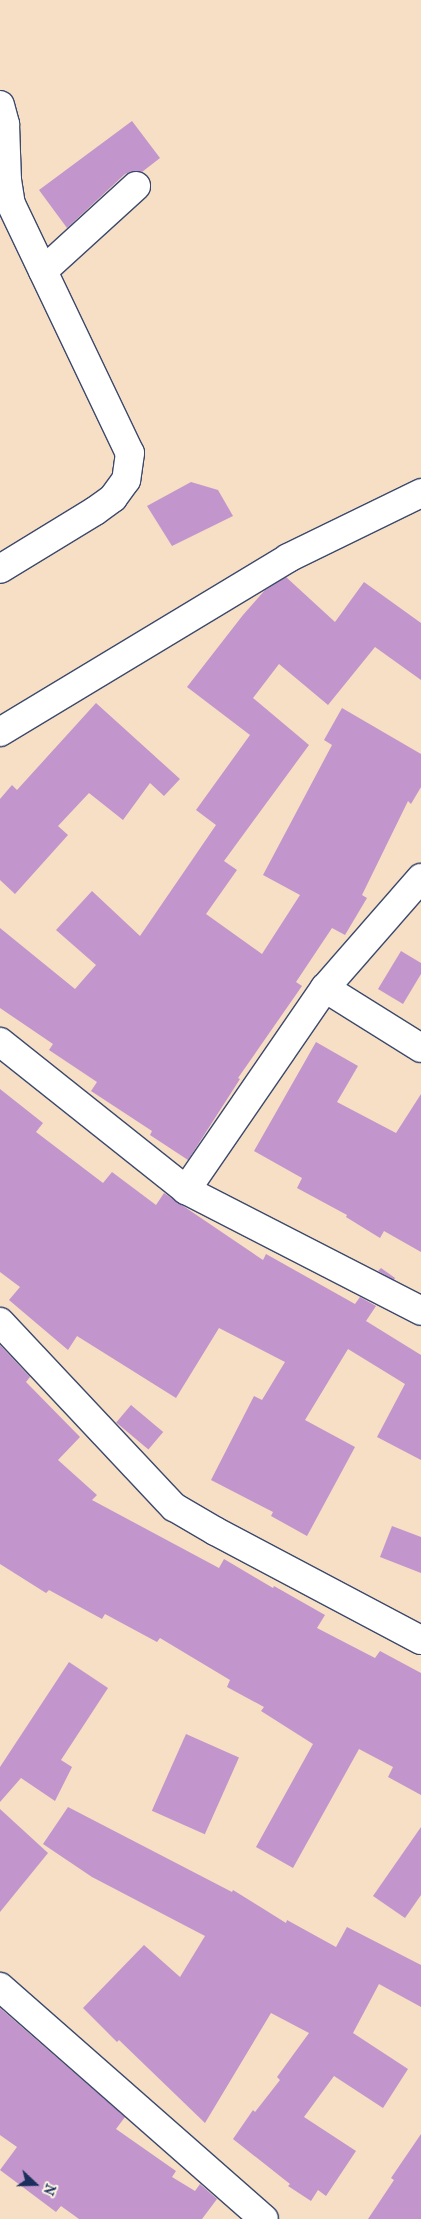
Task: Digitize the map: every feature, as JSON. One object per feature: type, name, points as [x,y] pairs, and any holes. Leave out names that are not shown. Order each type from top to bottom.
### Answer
[{"type":"street","points":[[0,570],[114,498],[126,480],[130,453],[11,204],[2,119]]},
{"type":"street","points":[[43,271],[136,186]]},
{"type":"street","points":[[0,732],[288,558],[421,493]]},
{"type":"street","points":[[186,1190],[325,988],[421,878]]},
{"type":"street","points":[[325,988],[421,1048]]},
{"type":"street","points":[[0,1042],[186,1190],[421,1311]]},
{"type":"street","points":[[0,1322],[174,1507],[215,1531],[421,1640]]},
{"type":"street","points":[[0,1986],[237,2210],[264,2219]]},
{"type":"building","points":[[132,121],[160,158],[142,172],[133,171],[125,174],[67,228],[39,190]]},
{"type":"building","points":[[191,482],[218,490],[233,516],[172,546],[147,506]]},
{"type":"building","points":[[286,577],[335,622],[364,582],[421,623],[421,680],[375,647],[328,705],[279,664],[253,698],[309,745],[224,861],[237,870],[206,914],[262,954],[300,895],[263,875],[332,745],[324,740],[342,708],[421,754],[421,787],[411,804],[408,801],[362,895],[367,898],[345,935],[332,928],[296,982],[302,986],[238,1078],[240,1079],[188,1160],[150,1135],[152,1131],[91,1091],[97,1082],[49,1050],[53,1044],[0,1008],[0,928],[75,989],[96,965],[56,930],[92,891],[140,936],[216,825],[196,810],[250,735],[187,687],[265,590]]},
{"type":"building","points":[[96,703],[180,779],[164,796],[150,783],[123,820],[89,793],[58,826],[68,835],[15,894],[0,880],[0,799],[12,785],[17,790]]},
{"type":"building","points":[[401,951],[421,963],[421,974],[403,1004],[378,989]]},
{"type":"building","points":[[316,1042],[358,1066],[337,1102],[396,1133],[421,1094],[421,1252],[384,1231],[380,1238],[346,1217],[347,1215],[297,1188],[302,1178],[254,1151]]},
{"type":"building","points":[[0,1089],[43,1123],[36,1132],[103,1183],[112,1172],[156,1205],[164,1193],[263,1260],[266,1254],[355,1304],[360,1297],[376,1306],[366,1321],[421,1355],[421,1460],[377,1437],[405,1384],[348,1349],[305,1420],[355,1447],[307,1536],[271,1516],[273,1512],[211,1480],[254,1396],[262,1400],[285,1362],[219,1328],[176,1398],[77,1336],[68,1350],[9,1300],[20,1287],[0,1272]]},
{"type":"building","points":[[381,1268],[395,1278],[394,1280],[378,1271]]},
{"type":"building","points":[[0,1345],[30,1377],[26,1382],[80,1437],[58,1460],[97,1495],[92,1500],[219,1568],[224,1559],[273,1588],[274,1586],[325,1615],[317,1628],[375,1658],[380,1651],[421,1673],[421,1795],[388,1777],[393,1767],[359,1749],[293,1868],[256,1847],[313,1744],[261,1711],[264,1707],[227,1687],[230,1680],[160,1638],[157,1642],[105,1614],[102,1619],[49,1590],[46,1593],[0,1564]]},
{"type":"building","points":[[131,1405],[163,1432],[148,1450],[116,1423]]},
{"type":"building","points":[[392,1526],[421,1537],[421,1573],[380,1557]]},
{"type":"building","points":[[69,1662],[108,1688],[61,1760],[72,1767],[55,1801],[21,1778],[0,1802],[0,1767]]},
{"type":"building","points":[[186,1734],[239,1758],[205,1834],[152,1811]]},
{"type":"building","points":[[68,1807],[232,1892],[233,1890],[286,1923],[287,1920],[336,1947],[347,1927],[421,1965],[421,2007],[379,1984],[353,2033],[408,2069],[383,2108],[334,2076],[304,2117],[356,2151],[326,2196],[318,2190],[311,2201],[288,2186],[290,2184],[233,2139],[253,2110],[255,2112],[280,2080],[277,2077],[309,2033],[271,2013],[205,2123],[83,2008],[144,1945],[180,1977],[205,1936],[92,1877],[43,1844]]},
{"type":"building","points":[[0,1809],[48,1853],[0,1912]]},
{"type":"building","points":[[421,1827],[421,1895],[405,1918],[373,1896]]},
{"type":"building","points":[[0,2008],[125,2117],[116,2129],[176,2171],[172,2177],[195,2191],[200,2184],[217,2199],[202,2219],[79,2219],[61,2206],[56,2212],[0,2170],[17,2147],[0,2135]]},
{"type":"building","points":[[421,2134],[421,2219],[368,2219],[394,2180],[391,2178]]}]
